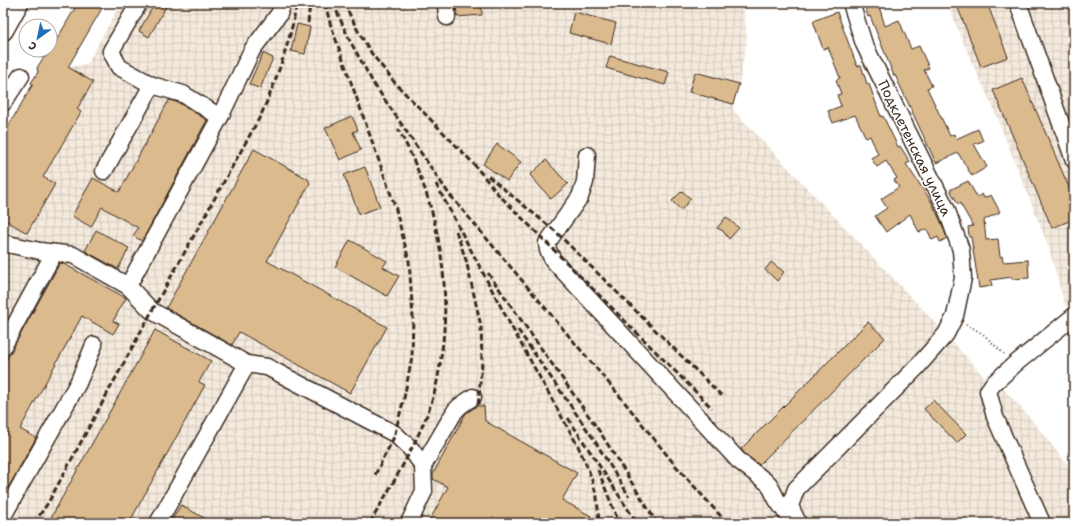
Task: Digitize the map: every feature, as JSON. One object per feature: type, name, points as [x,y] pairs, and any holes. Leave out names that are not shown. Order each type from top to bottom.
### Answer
[{"type":"main road","points":[[3,30],[18,3]]},
{"type":"street","points":[[138,3],[111,51],[118,67],[152,85],[183,94],[220,117]]},
{"type":"street","points":[[128,286],[220,117],[252,50],[279,14],[283,3]]},
{"type":"street","name":"Подклетенская улица","points":[[791,516],[796,489],[917,367],[946,334],[955,316],[963,278],[961,250],[946,208],[864,44],[851,3]]},
{"type":"street","points":[[1018,3],[1074,160]]},
{"type":"street","points":[[3,103],[21,76]]},
{"type":"street","points":[[104,171],[152,85]]},
{"type":"street","points":[[587,155],[585,182],[580,197],[547,243],[548,250],[553,260],[739,462],[769,484],[777,500],[791,516]]},
{"type":"street","points":[[3,243],[54,253],[73,255],[128,286],[152,311],[247,364],[266,367],[394,434],[411,449],[423,466]]},
{"type":"street","points":[[3,347],[54,253]]},
{"type":"street","points":[[1042,523],[995,416],[988,391],[993,384],[1015,364],[1074,316]]},
{"type":"street","points":[[3,516],[78,383],[94,345]]},
{"type":"street","points":[[158,523],[247,364]]},
{"type":"street","points":[[409,523],[424,491],[423,466],[455,411],[473,397]]},
{"type":"path","points":[[955,316],[983,334],[1015,364]]},
{"type":"shaded area","points":[[121,3],[743,3],[747,39],[733,110],[946,334],[983,376],[1002,387],[1031,419],[1074,473],[1074,523],[3,523],[3,135],[32,84],[31,83],[38,72],[37,68],[43,58],[51,58],[68,67],[87,64]]},
{"type":"shaded area","points":[[947,3],[1070,3],[1074,8],[1074,301],[1065,306],[1049,248],[993,107],[972,63]]},
{"type":"building","points":[[78,3],[105,3],[68,67],[93,82],[77,109],[81,112],[43,177],[55,184],[27,233],[3,219],[3,135],[33,84],[31,83],[38,72],[37,68],[43,58],[58,58],[58,37]]},
{"type":"building","points":[[155,3],[168,3],[149,37],[139,31]]},
{"type":"building","points":[[456,3],[481,3],[482,15],[457,17]]},
{"type":"building","points":[[864,3],[878,3],[885,26],[899,20],[911,49],[919,46],[929,68],[924,70],[932,86],[927,88],[950,136],[954,134],[956,139],[978,129],[983,141],[974,144],[987,167],[972,176],[958,153],[936,163],[895,75],[894,76],[870,16],[868,17]]},
{"type":"building","points":[[956,3],[987,3],[1008,57],[981,67]]},
{"type":"building","points":[[574,12],[616,23],[611,44],[569,33]]},
{"type":"building","points":[[837,12],[857,66],[861,65],[867,84],[869,84],[881,117],[883,116],[898,147],[900,146],[910,162],[906,164],[931,201],[942,224],[947,238],[940,242],[938,237],[932,240],[927,229],[919,232],[910,214],[886,232],[875,216],[887,208],[881,199],[899,187],[894,180],[897,178],[886,161],[877,167],[871,158],[878,154],[870,136],[866,138],[855,115],[833,123],[828,111],[841,106],[837,95],[841,94],[836,80],[840,78],[828,47],[823,49],[813,21]]},
{"type":"building","points":[[297,24],[310,27],[305,54],[291,51]]},
{"type":"building","points":[[263,53],[273,58],[260,89],[249,84]]},
{"type":"building","points":[[610,56],[669,72],[665,85],[606,68]]},
{"type":"building","points":[[695,72],[739,84],[733,104],[689,92]]},
{"type":"building","points":[[1022,78],[1074,199],[1074,219],[1052,228],[993,90]]},
{"type":"building","points":[[169,100],[179,103],[207,120],[142,241],[133,236],[138,228],[102,207],[91,227],[72,216],[93,178],[119,192]]},
{"type":"building","points":[[352,116],[358,130],[353,132],[361,150],[340,160],[325,128]]},
{"type":"building","points":[[497,144],[521,162],[507,181],[483,164]]},
{"type":"building","points":[[254,149],[308,179],[310,183],[267,261],[387,327],[350,393],[239,332],[232,345],[166,308]]},
{"type":"building","points":[[546,160],[568,184],[551,199],[530,175]]},
{"type":"building","points":[[365,167],[380,207],[359,214],[344,175]]},
{"type":"building","points":[[968,181],[977,197],[982,194],[984,198],[991,195],[1000,212],[984,220],[986,240],[998,239],[1000,257],[1002,256],[1003,262],[1028,260],[1029,278],[1012,279],[1012,277],[991,280],[992,286],[979,288],[968,227],[973,226],[960,203],[958,204],[950,190]]},
{"type":"building","points":[[682,191],[691,199],[681,210],[672,201]]},
{"type":"building","points":[[726,217],[739,228],[729,239],[723,231],[717,228]]},
{"type":"building","points":[[96,230],[129,248],[118,269],[85,251]]},
{"type":"building","points":[[350,240],[387,261],[383,267],[399,276],[387,296],[335,267]]},
{"type":"building","points":[[771,262],[784,272],[777,281],[765,270]]},
{"type":"building","points":[[60,263],[126,298],[113,321],[119,324],[113,334],[82,316],[20,429],[36,438],[3,497],[3,366]]},
{"type":"building","points":[[868,322],[885,338],[759,465],[745,454],[741,449]]},
{"type":"building","points":[[155,330],[211,361],[199,382],[205,385],[129,523],[48,523]]},
{"type":"building","points":[[933,400],[966,434],[957,443],[924,409]]},
{"type":"building","points":[[477,406],[484,406],[485,421],[577,473],[562,500],[591,516],[587,523],[428,523],[448,487],[433,479],[433,474],[466,413]]},
{"type":"building","points":[[181,505],[213,523],[170,523]]},
{"type":"railway","points":[[34,523],[48,503],[152,311],[261,115],[282,60],[291,32],[297,3]]},
{"type":"railway","points":[[308,23],[310,3]]},
{"type":"railway","points":[[325,3],[330,23],[395,206],[409,261],[413,317],[412,357],[394,437],[374,477]]},
{"type":"railway","points":[[333,3],[349,39],[376,88]]},
{"type":"railway","points":[[344,3],[358,31],[372,54],[395,83],[473,163],[498,194],[712,408]]},
{"type":"railway","points":[[374,84],[449,194],[618,394],[675,465],[727,523]]},
{"type":"railway","points":[[370,523],[411,450],[425,420],[431,404],[438,375],[444,328],[445,298],[443,269],[438,239],[422,182],[398,129]]},
{"type":"railway","points":[[488,176],[555,231],[723,397]]},
{"type":"railway","points":[[436,184],[510,324],[578,446],[589,471],[597,497],[599,523]]},
{"type":"railway","points":[[456,231],[466,260],[481,326],[482,362],[478,406]]},
{"type":"railway","points":[[488,273],[600,432],[657,523]]},
{"type":"railway","points":[[518,330],[593,438],[629,496]]},
{"type":"railway","points":[[568,418],[637,523]]},
{"type":"railway","points":[[598,470],[619,523]]}]
